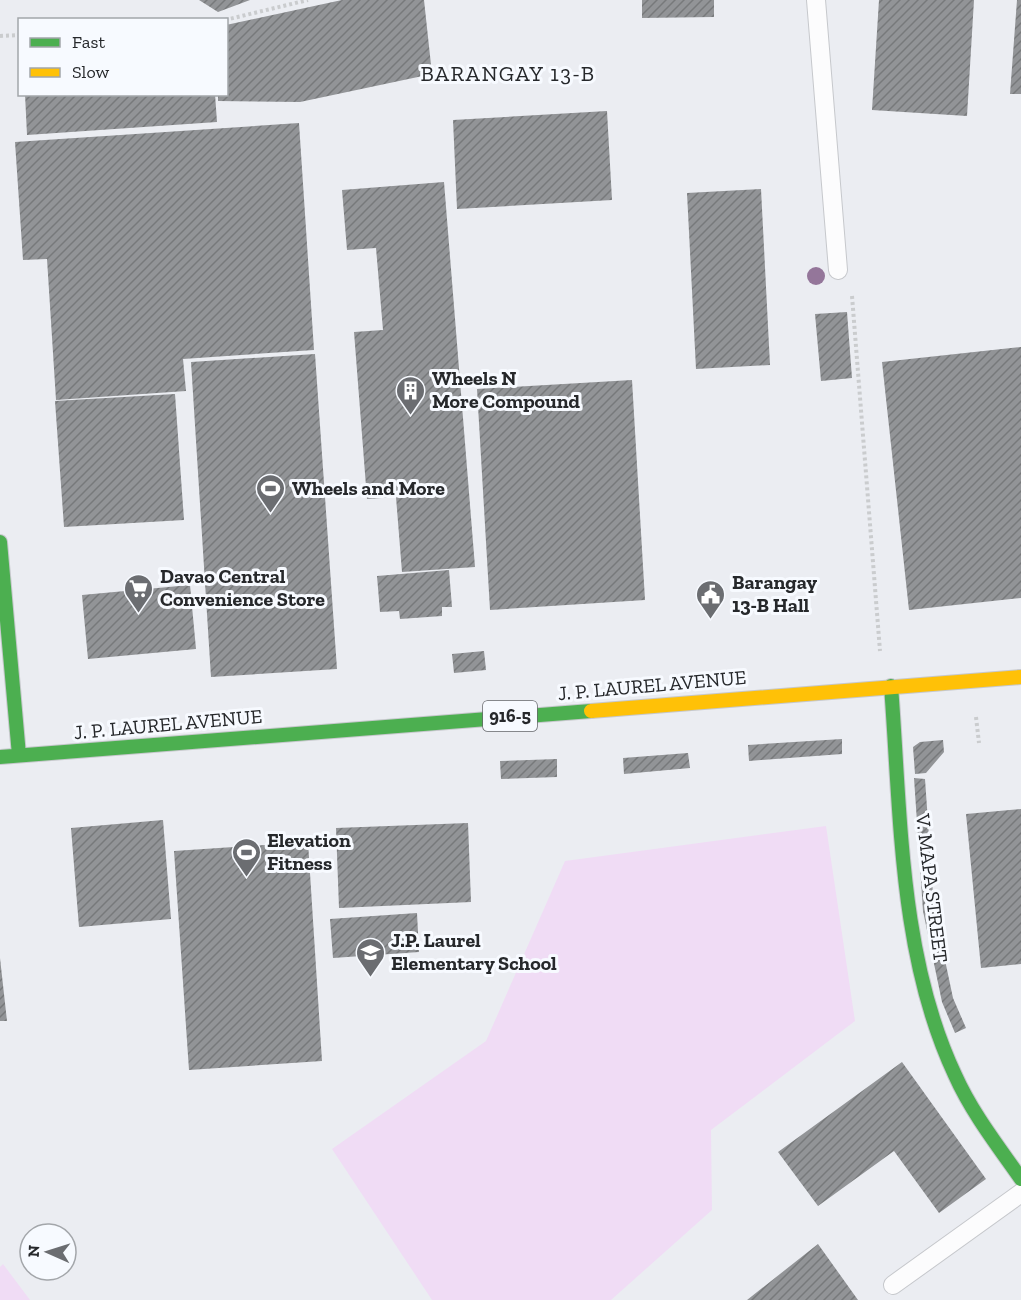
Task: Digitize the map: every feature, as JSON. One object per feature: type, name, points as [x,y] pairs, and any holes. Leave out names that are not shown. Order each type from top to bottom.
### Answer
[{"type":"main road","points":[[0,542],[19,755]]},
{"type":"main road","name":"J. P. LAUREL AVENUE","points":[[0,757],[1021,677]]},
{"type":"main road","name":"V. MAPA STREET","points":[[887,686],[911,909],[921,967],[947,1059],[974,1113],[1021,1179]]},
{"type":"lane","points":[[816,0],[838,270]]},
{"type":"lane","points":[[893,1284],[1021,1193]]},
{"type":"path","points":[[228,19],[308,0]]},
{"type":"path","points":[[0,36],[18,35]]},
{"type":"path","points":[[838,270],[851,285],[887,686]]},
{"type":"shaded area","points":[[826,826],[855,1021],[711,1130],[712,1210],[611,1300],[432,1300],[332,1149],[486,1041],[565,861]]},
{"type":"shaded area","points":[[3,1264],[30,1300],[0,1300],[0,1267]]},
{"type":"building","points":[[199,0],[250,0],[218,12]]},
{"type":"building","points":[[342,0],[424,0],[432,74],[300,102],[218,101],[218,96],[228,96],[228,25]]},
{"type":"building","points":[[642,0],[714,0],[714,17],[642,18]]},
{"type":"building","points":[[879,0],[974,0],[967,116],[872,110]]},
{"type":"building","points":[[1017,0],[1021,0],[1021,94],[1010,94]]},
{"type":"building","points":[[25,96],[215,96],[217,122],[27,135]]},
{"type":"building","points":[[607,111],[612,200],[457,209],[453,120]]},
{"type":"building","points":[[299,123],[314,350],[183,359],[186,391],[56,400],[47,259],[23,260],[15,142]]},
{"type":"building","name":"Wheels N More Compound","points":[[444,182],[475,567],[402,572],[396,497],[367,499],[354,332],[383,330],[376,248],[347,250],[342,190]]},
{"type":"building","points":[[761,189],[770,365],[696,369],[687,193]]},
{"type":"building","points":[[847,312],[852,378],[821,381],[815,314]]},
{"type":"building","points":[[1021,347],[1021,598],[909,610],[882,362]]},
{"type":"building","points":[[315,354],[337,669],[211,677],[191,362]]},
{"type":"building","points":[[632,380],[645,600],[490,610],[477,389]]},
{"type":"building","points":[[175,394],[184,520],[64,527],[55,401]]},
{"type":"building","points":[[449,570],[452,607],[442,607],[442,616],[400,619],[399,611],[380,612],[377,576]]},
{"type":"building","name":"Davao Central Convenience Store","points":[[190,585],[196,649],[88,659],[82,595]]},
{"type":"building","points":[[484,651],[486,670],[454,673],[452,654]]},
{"type":"building","points":[[842,739],[842,754],[749,761],[748,745]]},
{"type":"building","points":[[943,740],[944,752],[926,773],[915,774],[913,747],[920,742]]},
{"type":"building","points":[[688,753],[690,768],[624,774],[623,758]]},
{"type":"building","points":[[557,759],[557,777],[501,779],[500,761]]},
{"type":"building","points":[[914,778],[925,779],[934,908],[953,998],[966,1028],[955,1033],[942,1002],[923,911]]},
{"type":"building","points":[[1021,809],[1021,964],[981,968],[966,814]]},
{"type":"building","points":[[163,820],[171,919],[79,927],[71,828]]},
{"type":"building","points":[[468,823],[471,902],[339,908],[336,828]]},
{"type":"building","points":[[308,842],[322,1061],[189,1070],[174,851]]},
{"type":"building","points":[[417,913],[419,952],[333,958],[330,919]]},
{"type":"building","points":[[0,958],[7,1021],[0,1021]]},
{"type":"building","points":[[902,1062],[986,1179],[939,1213],[894,1151],[818,1206],[778,1152]]},
{"type":"building","points":[[818,1244],[858,1300],[747,1300]]},
{"type":"traffic: fast","points":[[0,542],[19,755]]},
{"type":"traffic: fast","points":[[891,686],[906,884],[923,982],[937,1029],[955,1075],[969,1103],[1021,1179]]},
{"type":"traffic: fast","points":[[0,757],[591,711]]},
{"type":"traffic: slow","points":[[591,711],[1021,677]]},
{"type":"place","name":"Wheels N More Compound","points":[[411,416]]},
{"type":"place","name":"Wheels and More","points":[[271,514]]},
{"type":"place","name":"Davao Central Convenience Store","points":[[139,614]]},
{"type":"place","name":"Barangay 13-B Hall","points":[[711,620]]},
{"type":"place","name":"Elevation Fitness","points":[[246,878]]},
{"type":"place","name":"J.P. Laurel Elementary School","points":[[370,978]]},
{"type":"district","name":"BARANGAY 13-B","points":[[508,73]]}]
